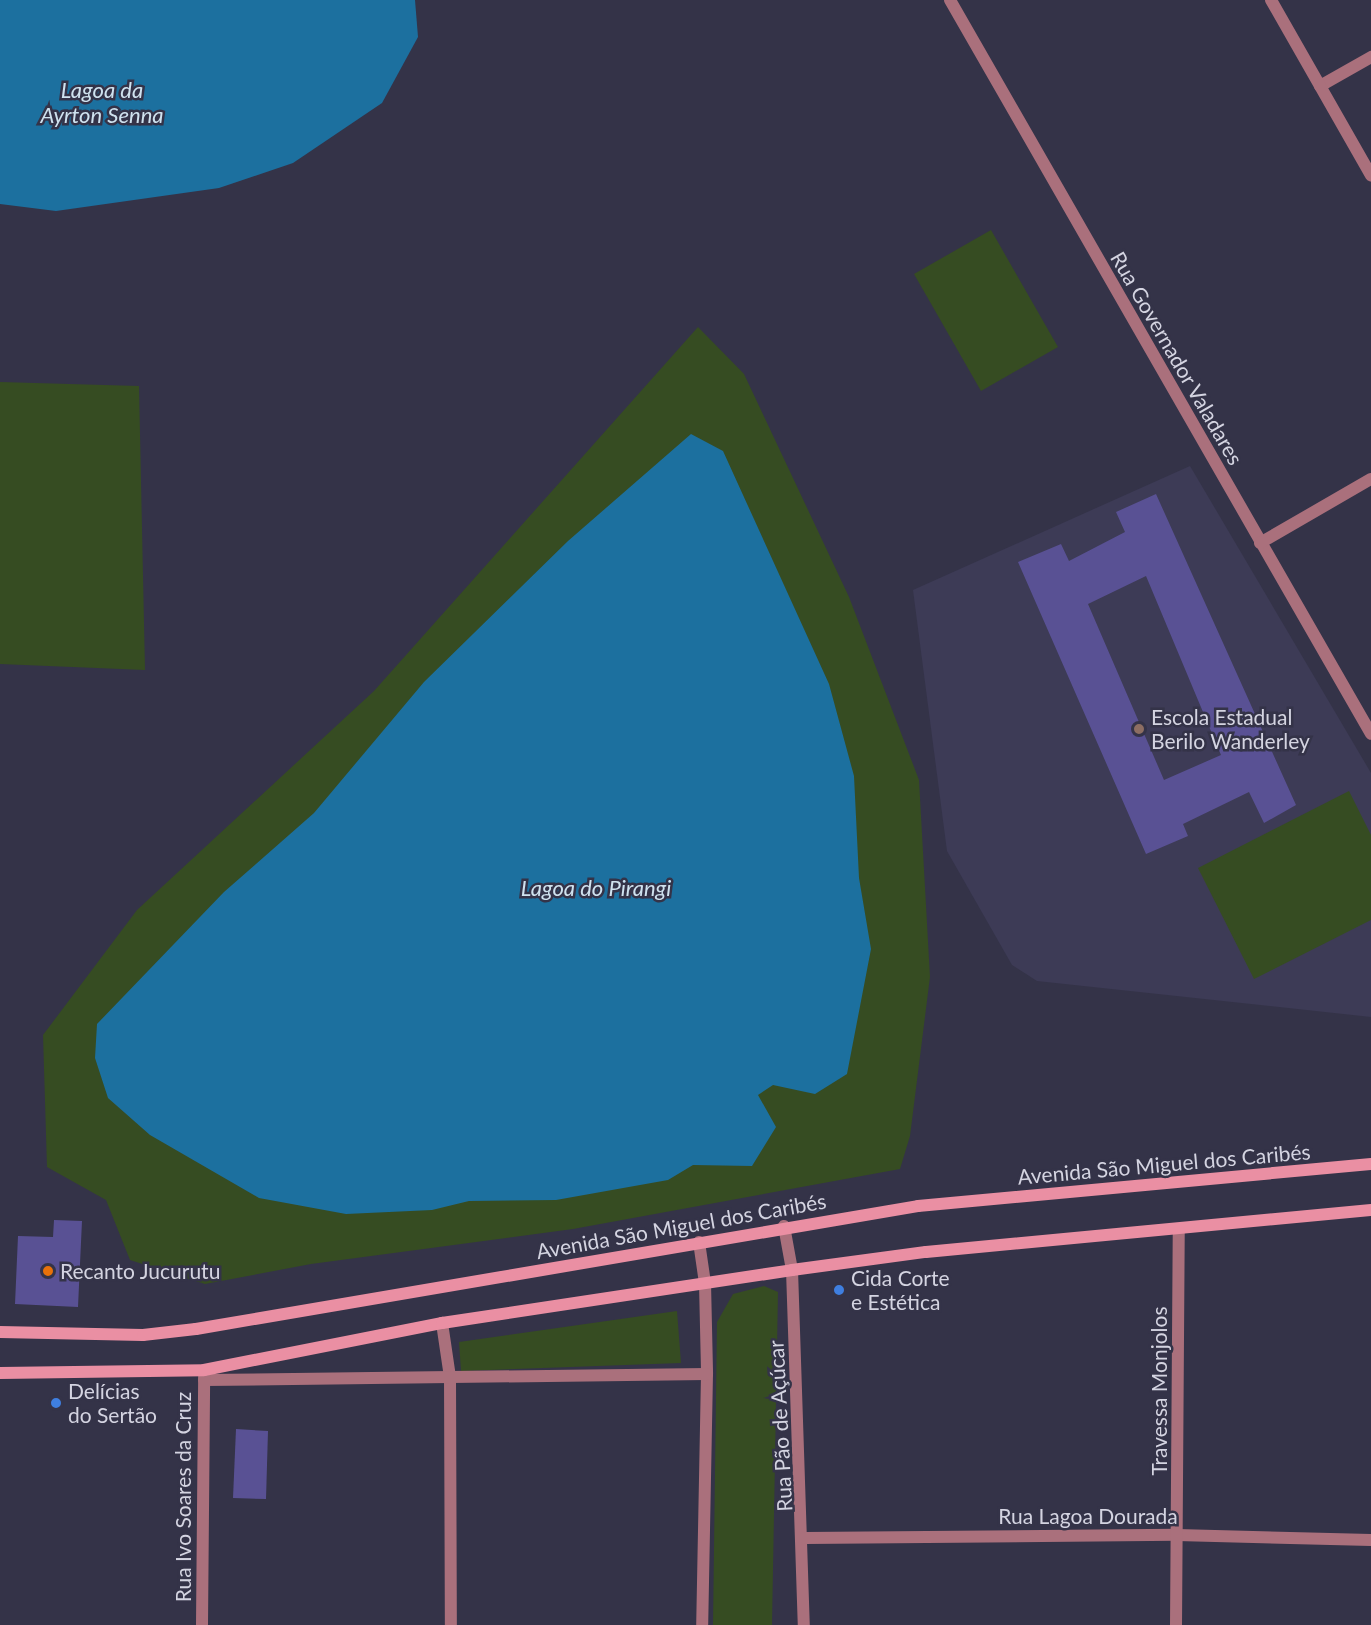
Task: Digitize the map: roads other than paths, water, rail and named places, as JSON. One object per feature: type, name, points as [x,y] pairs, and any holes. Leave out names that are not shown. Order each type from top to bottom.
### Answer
[{"type":"main road","name":"Avenida São Miguel dos Caribés","points":[[0,1332],[143,1335],[196,1329],[784,1226],[918,1206],[1371,1164]]},
{"type":"main road","points":[[0,1373],[204,1375],[442,1323],[792,1270],[926,1252],[1179,1230],[1371,1210]]},
{"type":"street","name":"Rua Governador Valadares","points":[[950,0],[1371,734]]},
{"type":"street","points":[[1271,0],[1371,175]]},
{"type":"street","points":[[1320,86],[1371,57]]},
{"type":"street","points":[[1260,543],[1371,479]]},
{"type":"street","name":"Rua Pão de Açúcar","points":[[784,1226],[792,1270],[805,1538],[804,1625]]},
{"type":"street","name":"Travessa Monjolos","points":[[1176,1625],[1179,1230]]},
{"type":"street","points":[[699,1242],[705,1283],[707,1374],[702,1625]]},
{"type":"street","points":[[442,1323],[450,1377],[451,1625]]},
{"type":"street","points":[[204,1375],[450,1377],[707,1374]]},
{"type":"street","name":"Rua Ivo Soares da Cruz","points":[[202,1625],[204,1375]]},
{"type":"street","name":"Rua Lagoa Dourada","points":[[805,1538],[1177,1535],[1371,1540]]},
{"type":"water","name":"Lagoa da Ayrton Senna","points":[[0,0],[415,0],[418,37],[382,103],[293,163],[219,188],[56,211],[0,204]]},
{"type":"water","name":"Lagoa do Pirangi","points":[[691,434],[723,451],[829,684],[854,776],[859,878],[871,949],[847,1074],[815,1094],[773,1085],[758,1095],[776,1127],[752,1166],[693,1165],[668,1180],[556,1200],[469,1201],[432,1210],[346,1214],[259,1198],[150,1135],[108,1098],[95,1058],[97,1024],[224,892],[314,813],[424,682],[568,541]]},
{"type":"place","name":"Escola Estadual Berilo Wanderley","points":[[1139,729]]},
{"type":"place","name":"Recanto Jucurutu","points":[[48,1271]]},
{"type":"place","name":"Cida Corte e Estética","points":[[839,1290]]},
{"type":"place","name":"Delícias do Sertão","points":[[56,1403]]}]
